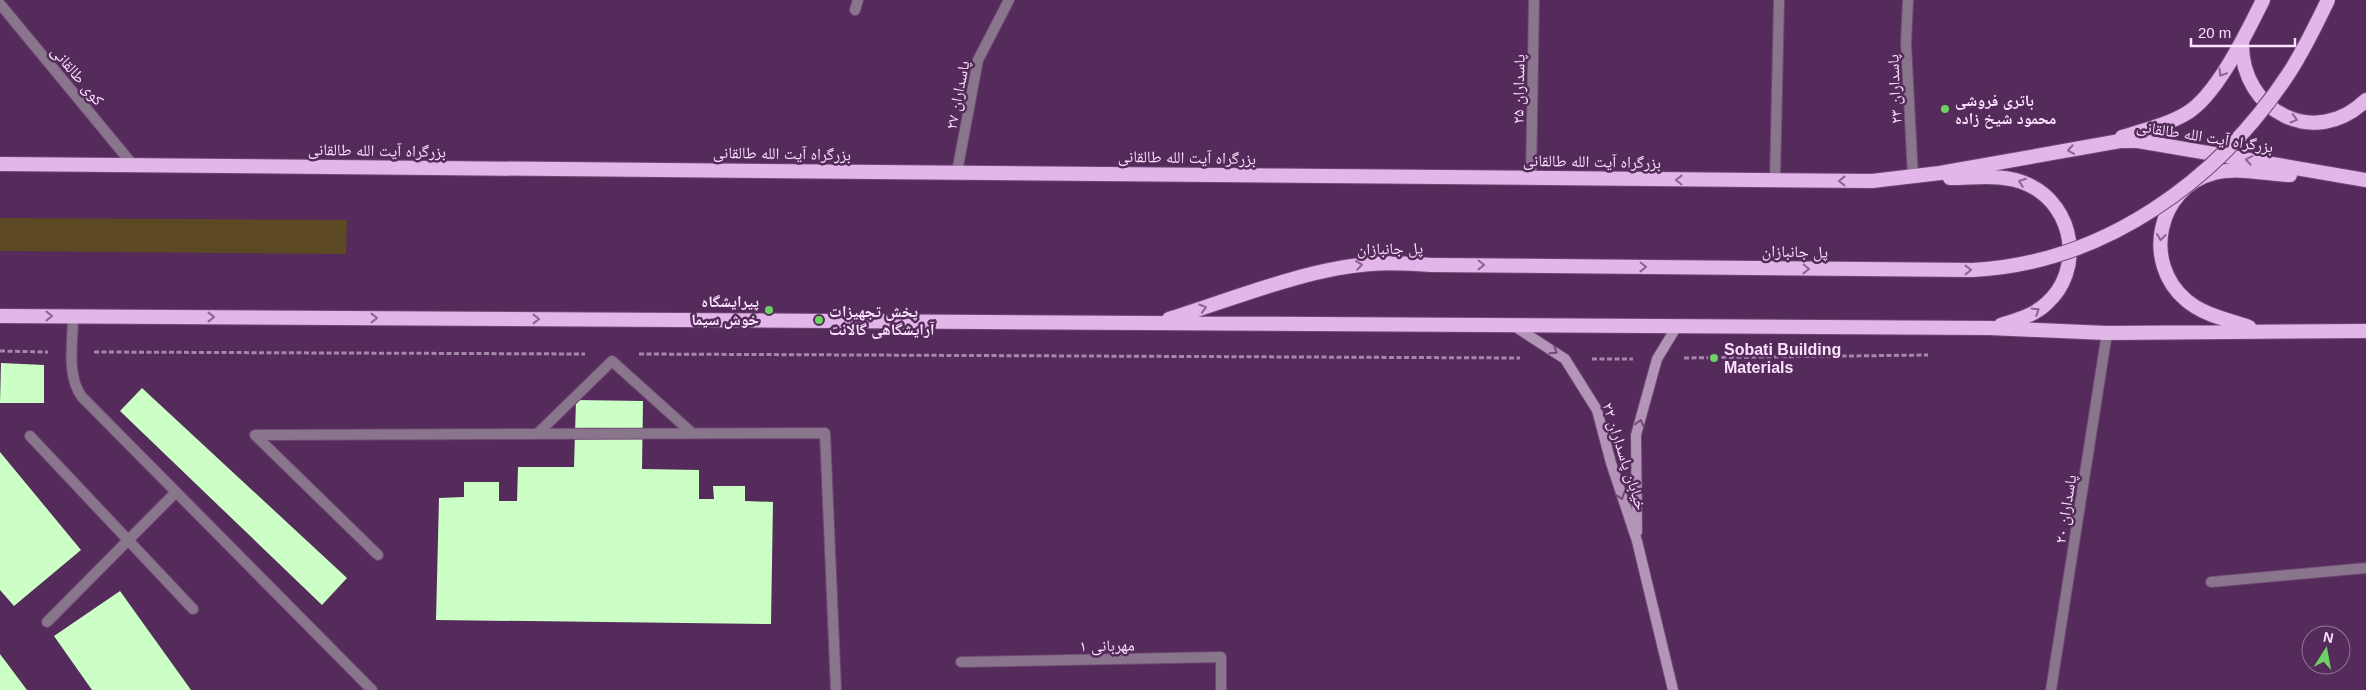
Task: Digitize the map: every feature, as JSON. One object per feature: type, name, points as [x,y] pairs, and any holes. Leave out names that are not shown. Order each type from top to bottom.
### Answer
[{"type":"highway","points":[[2096,146],[2170,122],[2188,113],[2207,94],[2242,42],[2263,0]]},
{"type":"highway","name":"پل جانبازان","points":[[1156,323],[1313,274],[1371,264],[1974,270],[1994,269],[2048,259],[2111,235],[2140,218],[2217,160],[2258,116],[2284,80],[2303,49],[2328,0]]},
{"type":"highway","points":[[2242,42],[2242,59],[2246,77],[2255,92],[2267,105],[2282,115],[2299,121],[2317,122],[2334,120],[2350,112],[2366,100]]},
{"type":"highway","name":"بزرگراه آیت الله طالقانی","points":[[0,164],[1872,181],[1913,177],[2096,146],[2138,141],[2366,181]]},
{"type":"highway","points":[[2258,330],[2200,309],[2188,302],[2168,279],[2161,258],[2160,236],[2163,221],[2173,202],[2189,186],[2201,178],[2230,171],[2366,181]]},
{"type":"highway","points":[[1872,181],[1995,177],[2013,179],[2029,185],[2044,194],[2056,208],[2065,223],[2070,240],[2070,258],[2066,276],[2058,291],[2046,304],[2031,314],[1990,328]]},
{"type":"highway","points":[[0,316],[1990,328],[2107,333],[2258,330],[2366,331]]},
{"type":"main road","name":"خیابان پاسداران ۲۲","points":[[1513,325],[1565,358],[1597,410],[1611,463],[1637,541],[1673,690]]},
{"type":"main road","name":"خیابان پاسداران ۲۲","points":[[1637,541],[1636,435],[1657,359],[1678,326]]},
{"type":"street","name":"پاسداران ۲۷","points":[[957,172],[978,60],[1009,0]]},
{"type":"street","name":"پاسداران ۲۵","points":[[1532,178],[1534,0]]},
{"type":"street","points":[[1775,180],[1779,0]]},
{"type":"street","name":"پاسداران ۲۳","points":[[1908,0],[1906,43],[1913,177]]},
{"type":"street","name":"کوی طالقانی","points":[[0,4],[133,165]]},
{"type":"street","points":[[73,317],[73,377],[75,388],[82,397],[372,690]]},
{"type":"street","name":"پاسداران ۲۰","points":[[2051,690],[2107,333]]},
{"type":"street","points":[[537,434],[612,361],[692,433]]},
{"type":"street","points":[[378,555],[255,435],[825,433],[836,690]]},
{"type":"street","points":[[30,436],[193,609]]},
{"type":"street","points":[[47,622],[176,492]]},
{"type":"street","points":[[2211,582],[2366,568]]},
{"type":"street","name":"مهربانی ۱","points":[[961,662],[1221,657],[1221,690]]},
{"type":"path","points":[[0,351],[590,354]]},
{"type":"path","points":[[630,354],[1657,359],[1936,355]]},
{"type":"shaded area","points":[[0,218],[347,220],[346,254],[0,251]]},
{"type":"building","points":[[1,363],[44,365],[44,403],[0,403]]},
{"type":"building","points":[[142,388],[347,578],[322,605],[120,411]]},
{"type":"building","points":[[576,400],[643,401],[642,469],[699,470],[699,499],[714,499],[713,486],[745,486],[745,501],[773,502],[771,624],[436,620],[439,498],[464,497],[464,482],[499,482],[499,501],[517,501],[518,467],[574,467]]},
{"type":"building","points":[[0,452],[81,550],[14,606],[0,590]]},
{"type":"building","points":[[120,591],[191,690],[92,690],[54,636]]},
{"type":"building","points":[[0,654],[27,690],[0,690]]},
{"type":"place","name":"باتری فروشی محمود شیخ زاده","points":[[1945,109]]},
{"type":"place","name":"پیرایشگاه خوش سیما","points":[[769,310]]},
{"type":"place","name":"پخش تجهیزات آرایشگاهی گالانت","points":[[819,320]]},
{"type":"place","name":"Sobati Building Materials","points":[[1714,358]]}]
